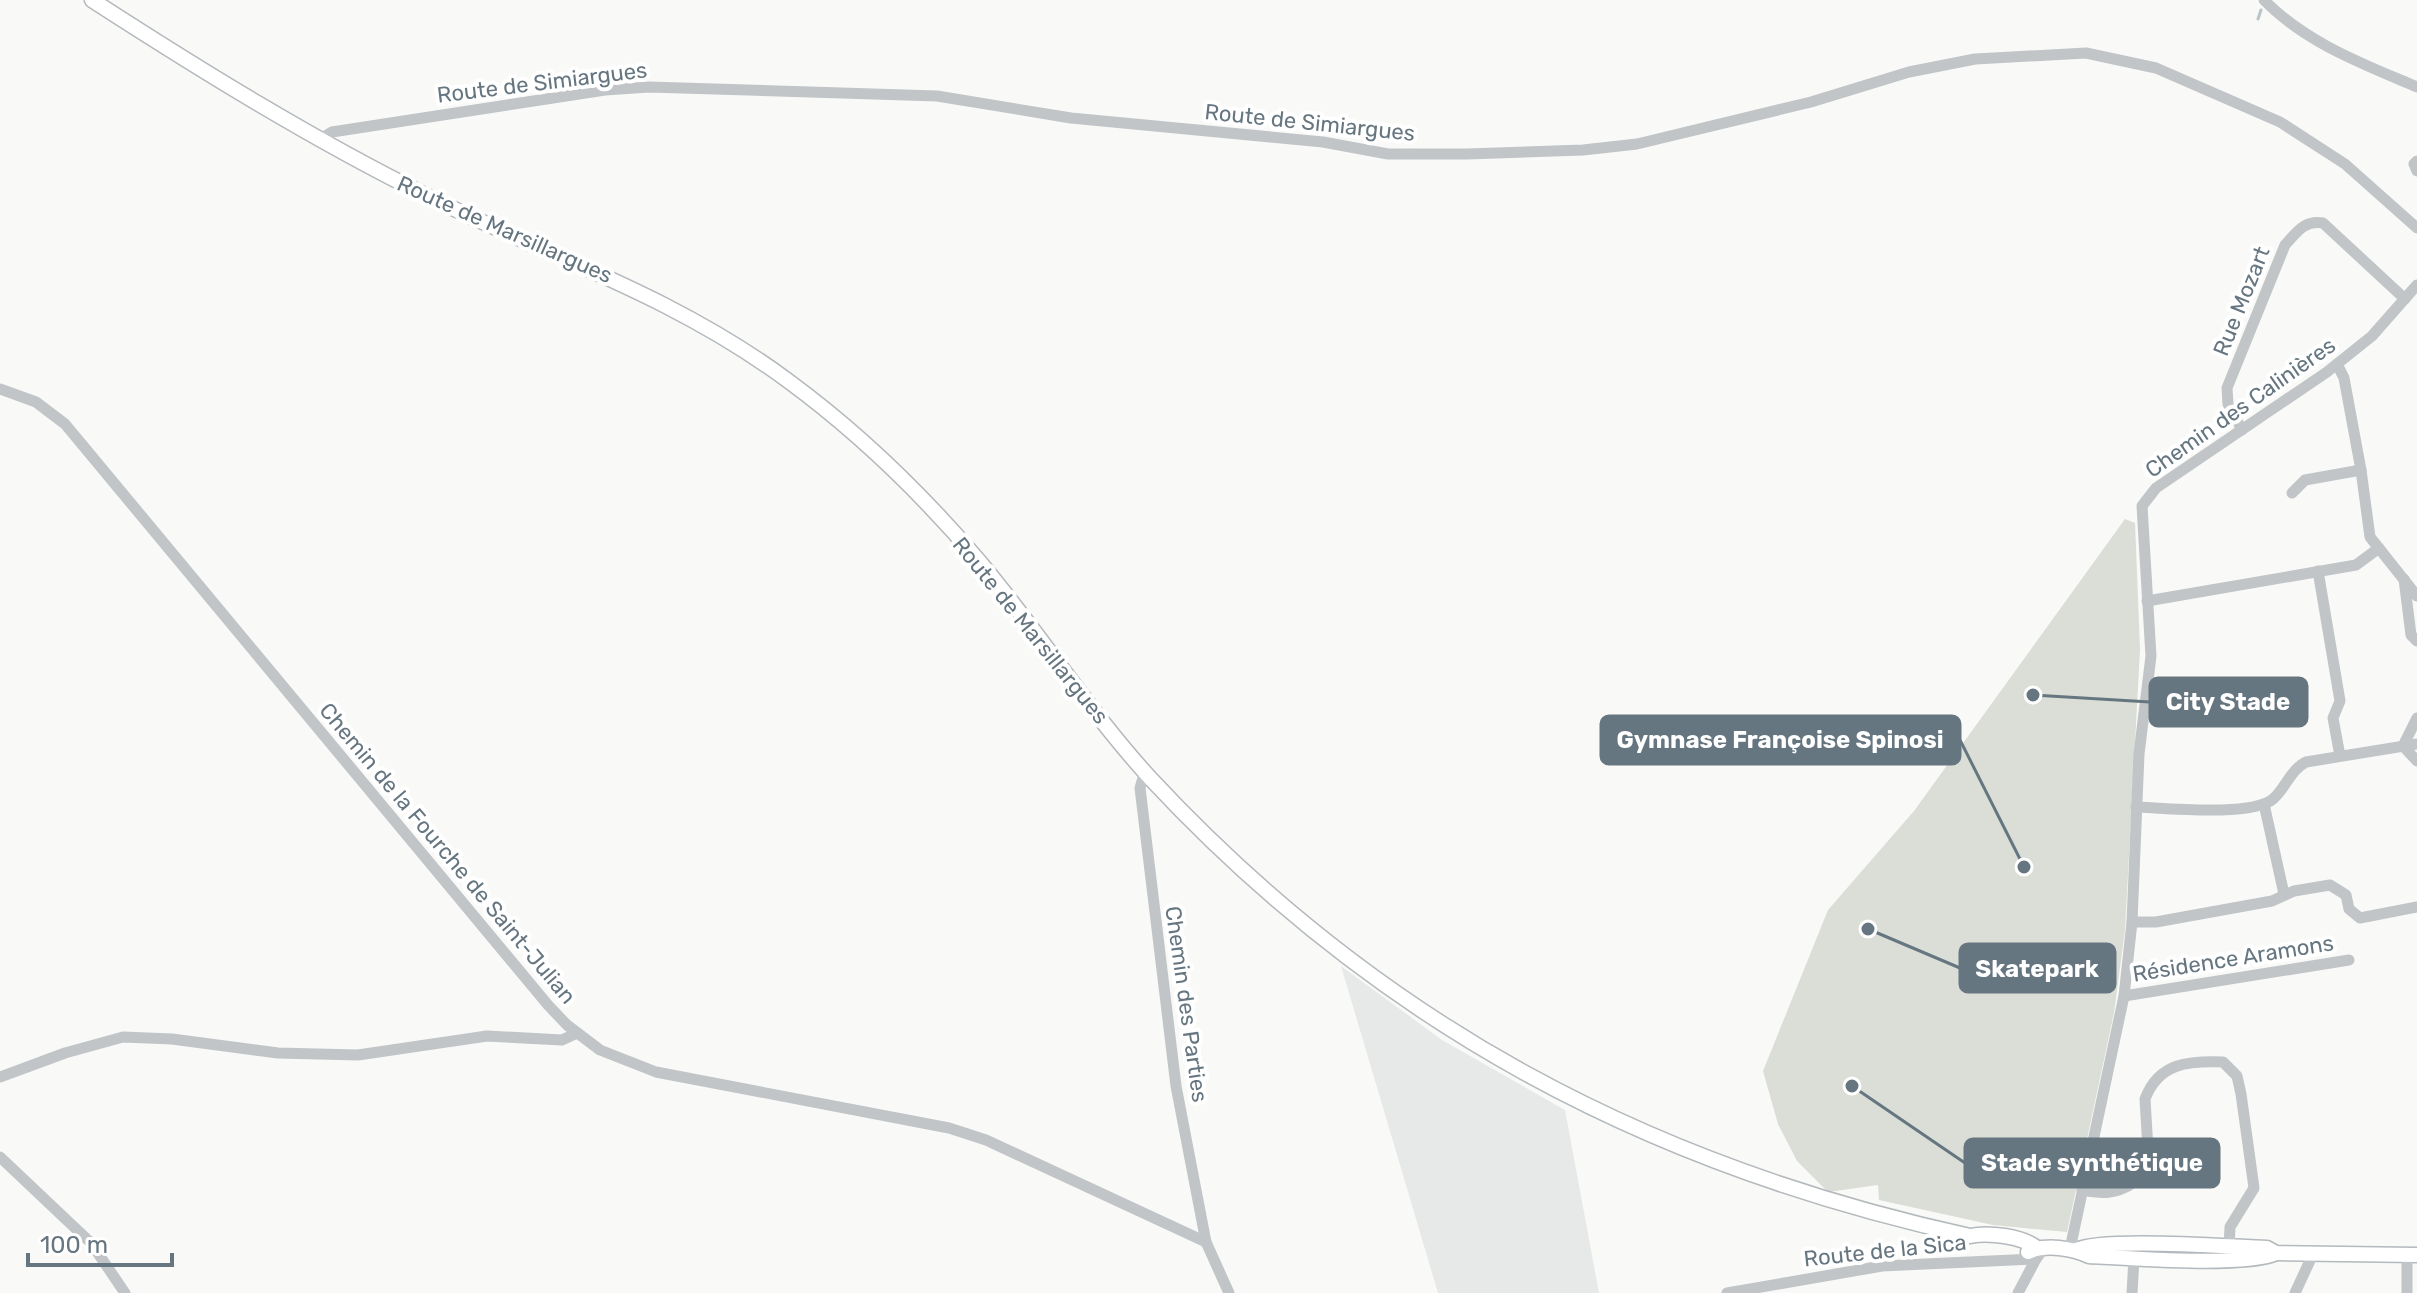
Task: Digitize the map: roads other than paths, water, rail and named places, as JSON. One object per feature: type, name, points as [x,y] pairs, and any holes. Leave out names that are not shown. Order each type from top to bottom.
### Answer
[{"type":"main road","name":"Route de Marsillargues","points":[[92,0],[235,92],[319,140],[434,199],[682,311],[789,381],[868,445],[926,502],[980,563],[1145,771],[1235,862],[1333,947],[1394,994],[1479,1049],[1638,1132],[1718,1164],[1864,1211],[1970,1236],[1978,1242],[2027,1252],[2073,1250],[2087,1244],[2136,1251],[2229,1253],[2267,1248],[2276,1253],[2412,1255]]},
{"type":"street","points":[[2264,0],[2287,21],[2341,55],[2417,87]]},
{"type":"street","name":"Route de Simiargues","points":[[319,140],[332,132],[634,87],[926,95],[1078,119],[1323,142],[1403,155],[1594,150],[1673,136],[1811,102],[1909,72],[1975,59],[2073,52],[2100,54],[2156,68],[2280,122],[2345,164],[2417,228]]},
{"type":"street","points":[[2417,161],[2414,164],[2417,171]]},
{"type":"street","name":"Rue Mozart","points":[[2242,430],[2228,404],[2227,388],[2285,245],[2301,227],[2312,221],[2323,223],[2405,299]]},
{"type":"street","name":"Chemin des Calinières","points":[[2073,1250],[2082,1190],[2124,996],[2132,922],[2136,807],[2151,656],[2142,506],[2156,488],[2337,364],[2372,336],[2417,285]]},
{"type":"street","points":[[2337,364],[2344,378],[2370,537],[2417,596]]},
{"type":"street","name":"Chemin de la Fourche de Saint-Julian","points":[[0,389],[36,402],[65,424],[518,970],[577,1033],[600,1050],[656,1072],[900,1118],[986,1140],[1206,1242]]},
{"type":"street","points":[[2292,493],[2305,480],[2361,470]]},
{"type":"street","points":[[2147,601],[2356,565],[2379,548]]},
{"type":"street","points":[[2318,571],[2340,701],[2333,718],[2340,756]]},
{"type":"street","points":[[2404,579],[2404,604],[2411,635],[2417,641]]},
{"type":"street","points":[[2404,604],[2417,602]]},
{"type":"street","points":[[2403,746],[2417,718]]},
{"type":"street","points":[[2136,807],[2220,811],[2264,804],[2274,799],[2296,767],[2340,756],[2417,744]]},
{"type":"street","points":[[2403,746],[2417,761]]},
{"type":"street","name":"Chemin des Parties","points":[[1145,771],[1140,788],[1174,1072],[1206,1242]]},
{"type":"street","points":[[2264,804],[2284,894]]},
{"type":"street","points":[[2132,922],[2156,922],[2272,901],[2284,894],[2330,885],[2346,895],[2349,909],[2360,918],[2417,907]]},
{"type":"street","name":"Résidence Aramons","points":[[2124,996],[2349,960]]},
{"type":"street","points":[[0,1077],[65,1053],[123,1037],[172,1039],[278,1053],[358,1055],[476,1037],[536,1036],[562,1040],[577,1033]]},
{"type":"street","points":[[2082,1190],[2097,1193],[2126,1190],[2149,1167],[2145,1099],[2149,1088],[2173,1065],[2185,1061],[2223,1062],[2237,1076],[2254,1188],[2234,1217],[2229,1253]]},
{"type":"street","points":[[0,1157],[91,1243],[125,1293]]},
{"type":"street","points":[[1206,1242],[1229,1293]]},
{"type":"street","points":[[2132,1293],[2136,1251]]},
{"type":"street","points":[[2018,1293],[2039,1252]]},
{"type":"street","name":"Route de la Sica","points":[[1727,1293],[1882,1266],[2039,1252]]},
{"type":"street","points":[[2295,1293],[2313,1254]]},
{"type":"street","points":[[2407,1293],[2412,1255]]},
{"type":"waterway","points":[[2258,19],[2261,10]]},
{"type":"place","name":"City Stade","points":[[2033,695]]},
{"type":"place","name":"Gymnase Françoise Spinosi","points":[[2024,867]]},
{"type":"place","name":"Skatepark","points":[[1868,929]]},
{"type":"place","name":"Stade synthétique","points":[[1852,1086]]}]
